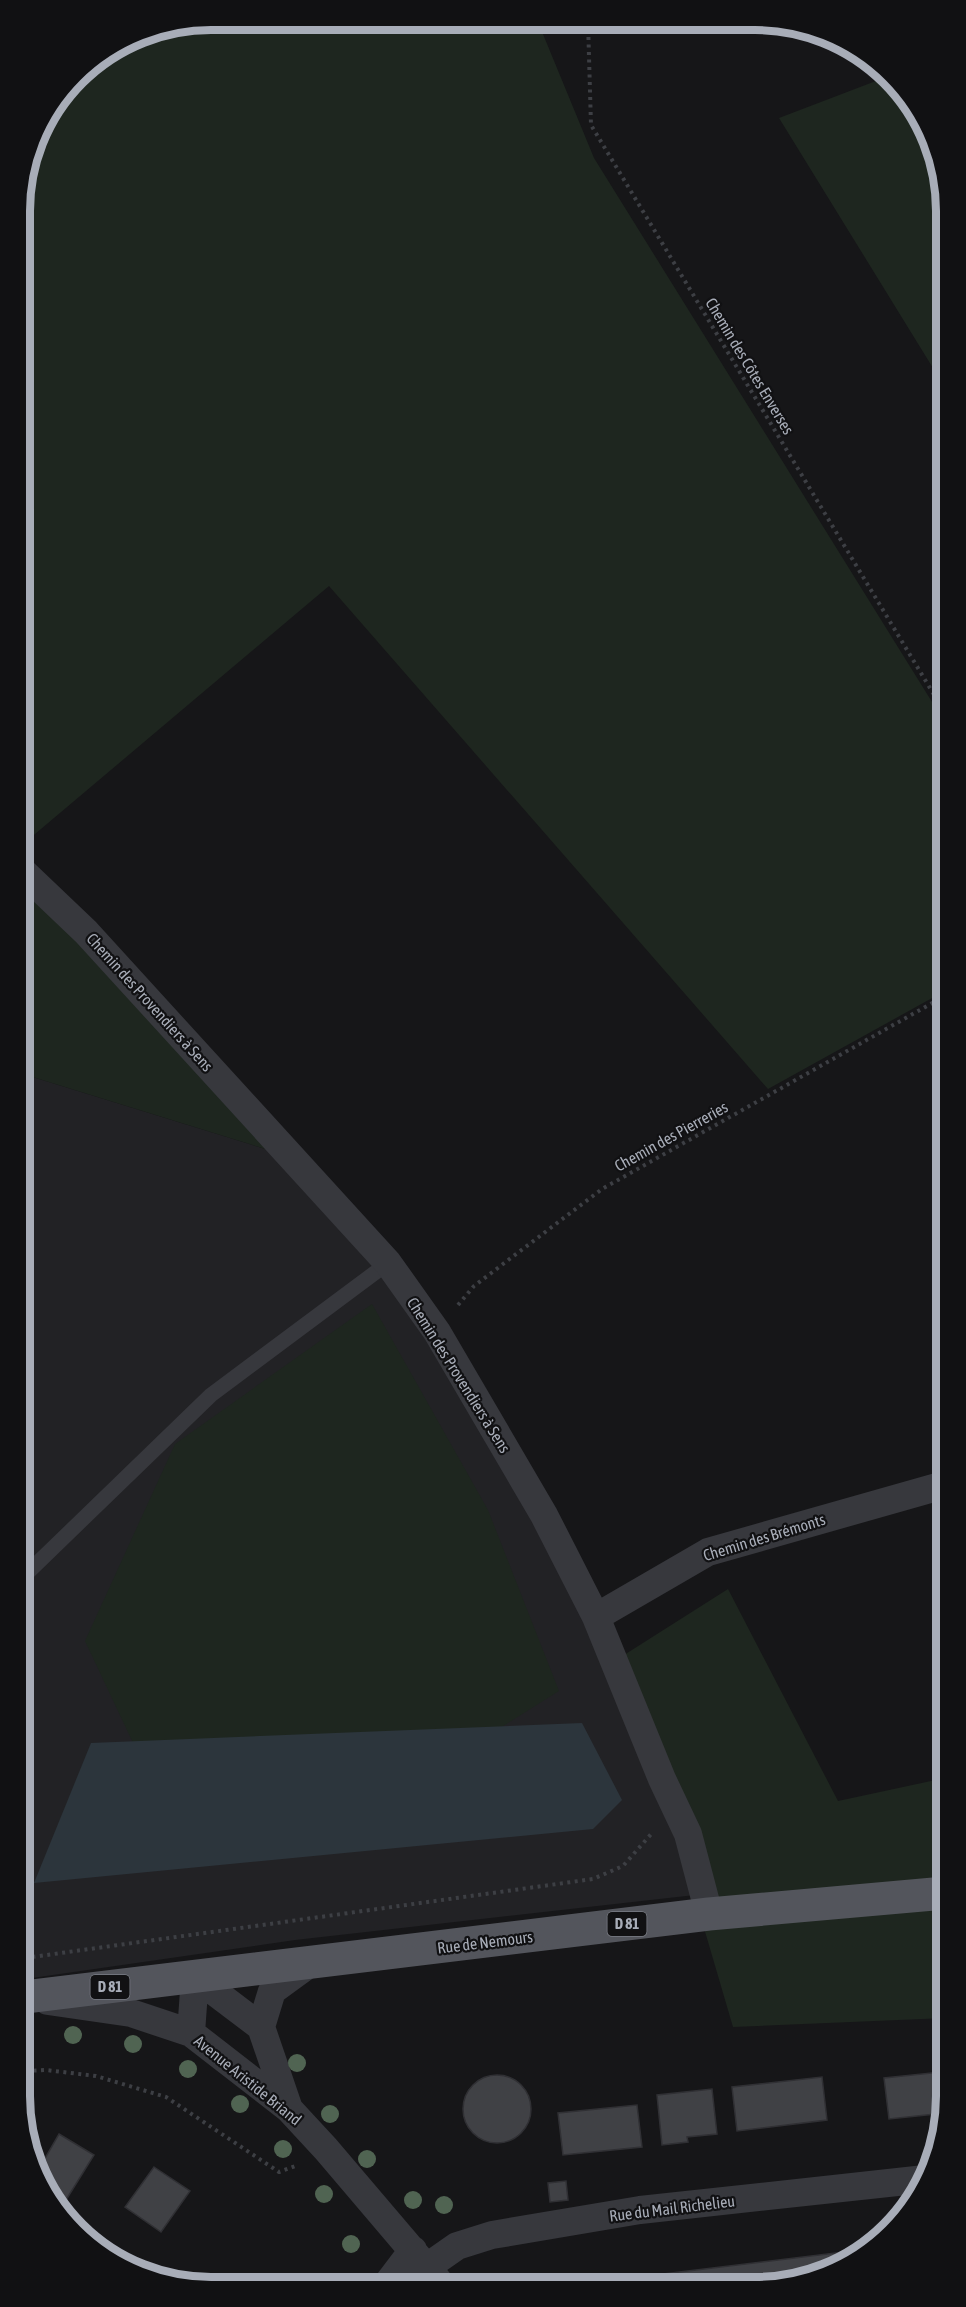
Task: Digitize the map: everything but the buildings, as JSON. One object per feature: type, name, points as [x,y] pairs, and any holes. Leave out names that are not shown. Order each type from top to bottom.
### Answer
[{"type":"main road","name":"Rue de Nemours","points":[[30,1998],[709,1914],[936,1894]]},
{"type":"street","name":"Chemin des Provendiers à Sens","points":[[30,879],[86,932],[388,1263],[437,1332],[544,1515],[596,1617],[662,1779],[688,1834],[709,1914]]},
{"type":"street","name":"Chemin des Brémonts","points":[[596,1617],[708,1552],[936,1487]]},
{"type":"street","points":[[261,2026],[273,1991],[309,1964]]},
{"type":"street","points":[[195,1977],[261,2026],[289,2109]]},
{"type":"street","points":[[191,2033],[195,1977]]},
{"type":"street","name":"Avenue Aristide Briand","points":[[30,1999],[130,2013],[191,2033],[289,2109],[427,2266]]},
{"type":"street","name":"Rue du Mail Richelieu","points":[[402,2277],[427,2266],[457,2246],[492,2235],[640,2210],[915,2180]]},
{"type":"lane","points":[[30,1570],[211,1395],[388,1263]]},
{"type":"path","name":"Chemin des Côtes Enverses","points":[[588,30],[591,125],[936,698]]},
{"type":"path","name":"Chemin des Pierreries","points":[[437,1332],[474,1286],[602,1189],[936,1001]]},
{"type":"path","points":[[30,1957],[593,1879],[623,1866],[652,1834],[662,1779]]},
{"type":"path","points":[[30,2071],[46,2070],[96,2076],[166,2097],[279,2172],[300,2164]]},
{"type":"shaded area","points":[[199,30],[541,30],[594,158],[936,708],[936,996],[768,1089],[329,586],[30,838],[30,199],[36,164],[44,142],[67,101],[92,75],[131,49],[176,33]]},
{"type":"shaded area","points":[[879,80],[905,111],[926,153],[934,188],[936,373],[779,118]]},
{"type":"shaded area","points":[[30,874],[285,1155],[30,1076]]},
{"type":"shaded area","points":[[30,1076],[285,1155],[465,1365],[624,1655],[695,1895],[295,1940],[30,1978]]},
{"type":"shaded area","points":[[372,1304],[488,1510],[559,1691],[446,1762],[151,1781],[85,1641],[175,1444]]},
{"type":"shaded area","points":[[728,1589],[838,1801],[936,1780],[936,2018],[733,2027],[624,1655]]},
{"type":"shaded area","points":[[582,1723],[622,1800],[593,1829],[34,1883],[91,1743]]}]
